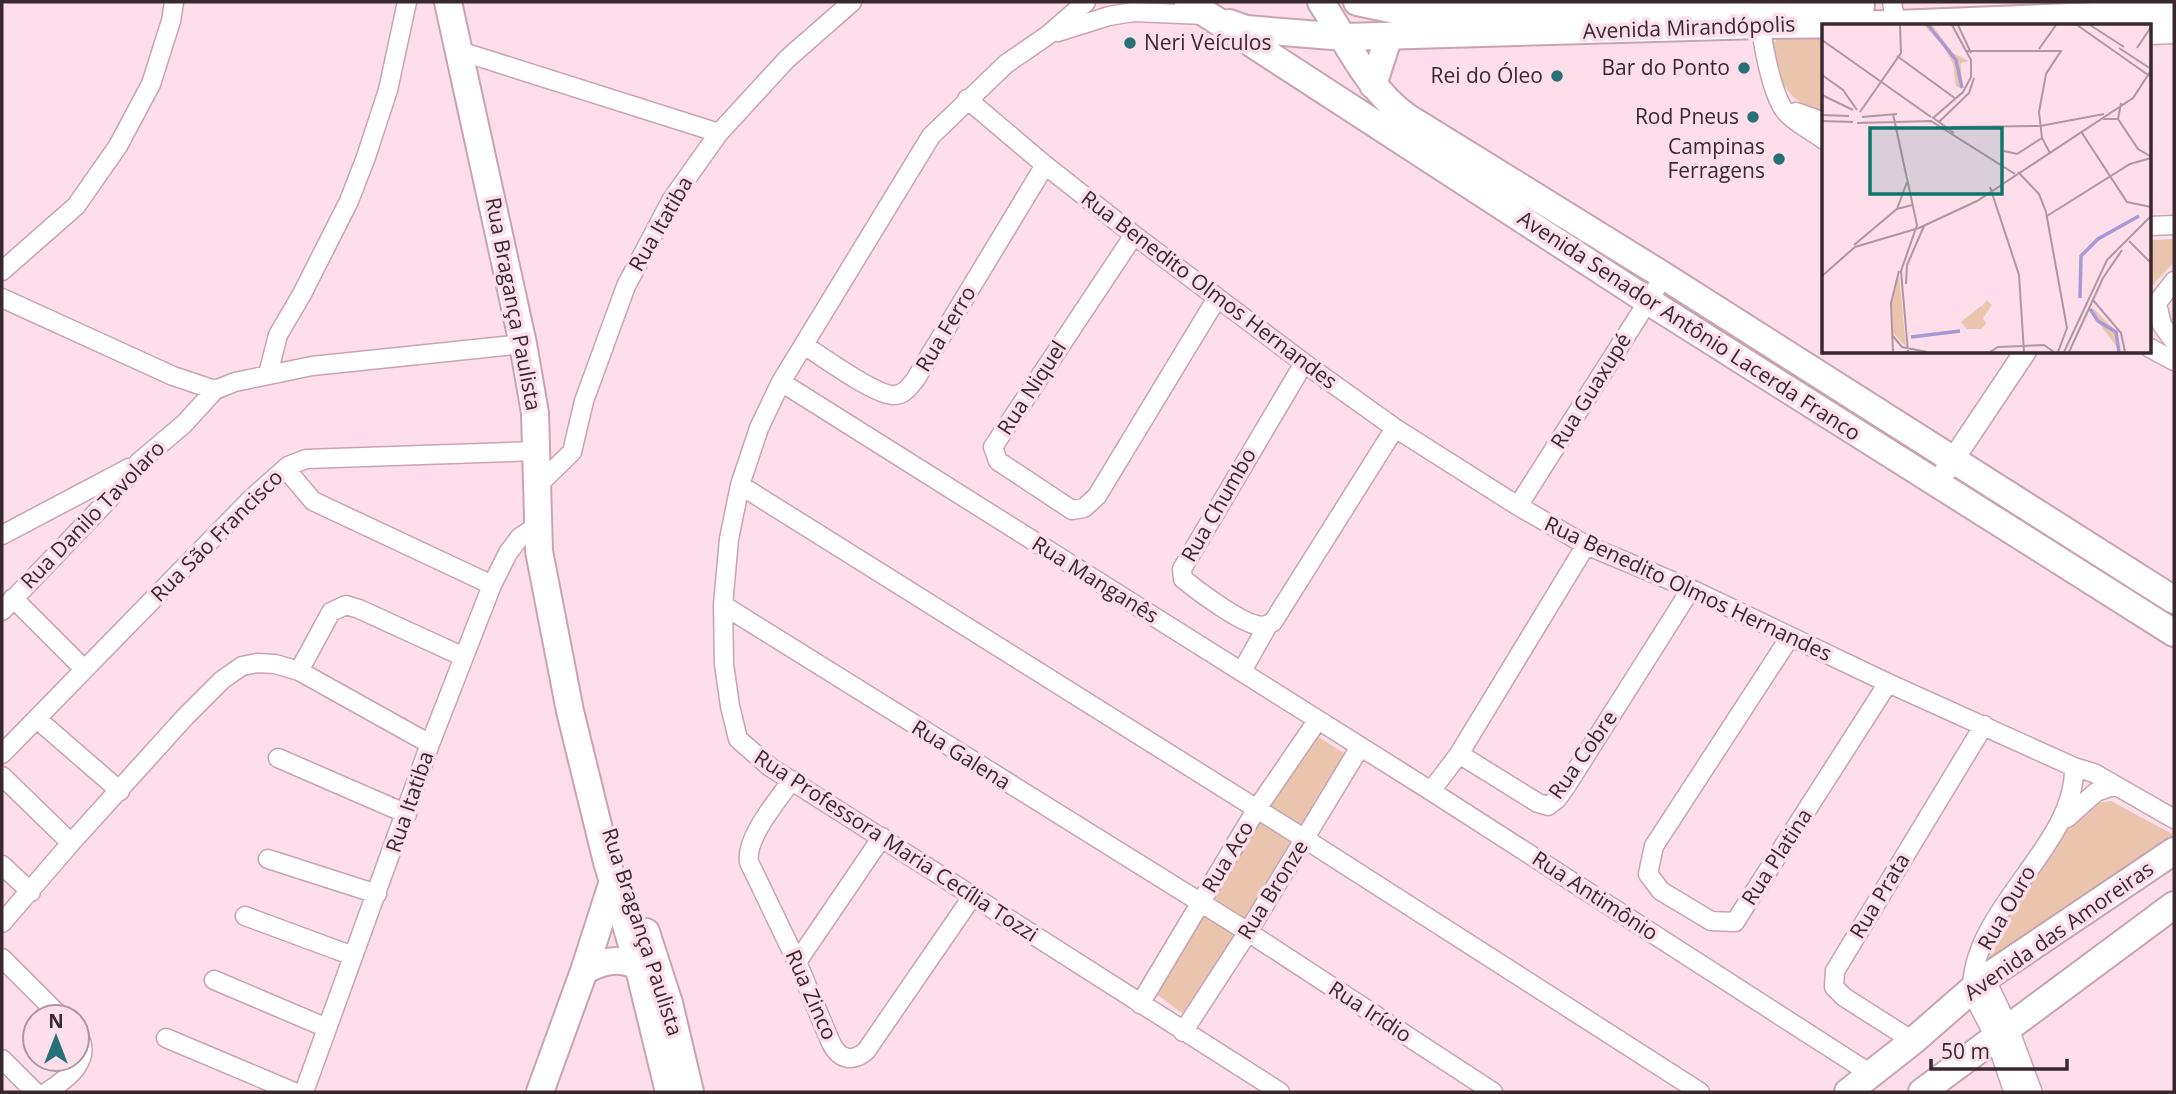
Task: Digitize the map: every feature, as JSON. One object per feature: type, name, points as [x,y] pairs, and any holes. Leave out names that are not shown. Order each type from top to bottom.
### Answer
[{"type":"main road","name":"Rua Bragança Paulista","points":[[448,2],[523,344],[535,413],[538,539],[570,710],[669,1092]]},
{"type":"main road","points":[[1246,29],[1299,22],[1316,13],[1320,2]]},
{"type":"main road","name":"Avenida Senador Antônio Lacerda Franco","points":[[1320,2],[1345,37],[1373,85],[1391,105],[1407,117],[1664,276],[2174,600]]},
{"type":"main road","name":"Avenida Mirandópolis","points":[[1357,2],[1405,12],[1446,15],[1761,11],[1894,14],[2174,13]]},
{"type":"main road","name":"Avenida Mirandópolis","points":[[1894,14],[2000,2]]},
{"type":"main road","name":"Avenida Mirandópolis","points":[[1197,9],[1246,29],[1345,37],[1761,11]]},
{"type":"main road","name":"Avenida Senador Antônio Lacerda Franco","points":[[1197,9],[1936,485],[2174,633]]},
{"type":"main road","points":[[1373,85],[1389,36]]},
{"type":"main road","name":"Rua Bragança Paulista","points":[[586,775],[627,873],[666,993],[690,1092]]},
{"type":"main road","name":"Avenida das Amoreiras","points":[[1848,1092],[1913,1041],[1978,984],[2174,851]]},
{"type":"main road","points":[[540,1092],[613,881]]},
{"type":"main road","points":[[1922,1092],[2174,905]]},
{"type":"main road","points":[[584,971],[597,963],[623,960],[638,965],[666,993]]},
{"type":"street","points":[[2,271],[76,206],[118,146],[151,84],[171,21],[174,2]]},
{"type":"street","points":[[268,374],[278,335],[349,201],[366,157],[388,90],[407,2]]},
{"type":"street","name":"Rua Itatiba","points":[[537,486],[572,452],[584,401],[626,286],[672,199],[719,132],[787,58],[852,2]]},
{"type":"street","name":"Rua Professora Maria Cecília Tozzi","points":[[1086,2],[1048,35],[1006,64],[931,136],[781,382],[759,428],[740,485],[729,539],[723,605],[724,664],[730,706],[738,739],[752,754],[1280,1092]]},
{"type":"street","name":"Rua Professora Maria Cecília Tozzi","points":[[1048,35],[1109,16],[1197,9]]},
{"type":"street","points":[[1761,11],[1778,102],[1786,113],[1822,139]]},
{"type":"street","points":[[2152,35],[2174,34]]},
{"type":"street","points":[[460,51],[719,132]]},
{"type":"street","points":[[1776,93],[1784,104],[1794,111],[1822,121]]},
{"type":"street","name":"Rua Benedito Olmos Hernandes","points":[[967,99],[1133,234],[1304,363],[1395,428],[1518,506],[1586,545],[1691,589],[1888,683],[2094,773],[2174,819]]},
{"type":"street","name":"Rua Ferro","points":[[804,345],[875,390],[892,396],[904,393],[915,380],[1045,165]]},
{"type":"street","points":[[2152,226],[2174,225]]},
{"type":"street","name":"Rua Niquel","points":[[1133,234],[993,447],[998,461],[1072,510],[1084,508],[1097,496],[1217,298]]},
{"type":"street","name":"Rua Guaxupé","points":[[1518,506],[1664,276]]},
{"type":"street","points":[[2174,281],[2153,302],[2162,325],[2174,341]]},
{"type":"street","points":[[2,298],[173,376],[215,390],[235,382],[312,366],[523,344]]},
{"type":"street","points":[[2152,349],[2174,361]]},
{"type":"street","points":[[1936,485],[2024,354]]},
{"type":"street","name":"Rua Chumbo","points":[[1268,625],[1259,626],[1249,622],[1200,592],[1183,579],[1182,569],[1304,363]]},
{"type":"street","name":"Rua Manganês","points":[[781,382],[1317,720]]},
{"type":"street","name":"Rua Danilo Tavolaro","points":[[8,605],[110,498],[139,462],[184,424],[215,390]]},
{"type":"street","points":[[1242,671],[1268,625],[1273,622],[1395,428]]},
{"type":"street","name":"Rua São Francisco","points":[[2,754],[251,499],[288,466],[306,459],[537,452]]},
{"type":"street","points":[[2,535],[139,462]]},
{"type":"street","points":[[288,466],[291,475],[313,501],[492,585]]},
{"type":"street","points":[[740,485],[1306,839],[1700,1092]]},
{"type":"street","name":"Rua Itatiba","points":[[304,1092],[407,814],[430,744],[492,585],[508,553],[520,537],[538,539]]},
{"type":"street","points":[[508,553],[525,549],[538,539]]},
{"type":"street","points":[[1431,791],[1459,754],[1586,545]]},
{"type":"street","name":"Rua Cobre","points":[[1459,754],[1538,803],[1548,806],[1567,785],[1691,589]]},
{"type":"street","points":[[8,605],[84,669]]},
{"type":"street","points":[[299,671],[331,612],[346,605],[464,657]]},
{"type":"street","name":"Rua Galena","points":[[723,605],[1248,932]]},
{"type":"street","name":"Rua Platina","points":[[1790,637],[1654,846],[1649,861],[1648,874],[1661,891],[1711,921],[1735,922],[1888,683]]},
{"type":"street","points":[[2,923],[185,717],[235,670],[257,663],[275,664],[299,671],[430,744]]},
{"type":"street","points":[[37,719],[120,791]]},
{"type":"street","points":[[1256,810],[1317,720]]},
{"type":"street","name":"Rua Antimônio","points":[[1317,720],[1871,1074]]},
{"type":"street","name":"Rua Prata","points":[[1913,1041],[1844,997],[1834,987],[1835,971],[1984,725]]},
{"type":"street","name":"Rua Bronze","points":[[1183,1032],[1306,839],[1360,747]]},
{"type":"street","points":[[278,758],[407,814]]},
{"type":"street","name":"Rua Ouro","points":[[1978,984],[1972,977],[1988,936],[2055,831],[2069,801],[2074,782],[2074,766]]},
{"type":"street","points":[[2,776],[71,843]]},
{"type":"street","name":"Rua Zinco","points":[[792,780],[751,841],[749,862],[836,1052],[851,1059],[866,1051],[972,897]]},
{"type":"street","name":"Rua Ouro","points":[[2055,831],[2080,804],[2096,792],[2113,786]]},
{"type":"street","name":"Rua Aco","points":[[1200,904],[1256,810]]},
{"type":"street","points":[[797,962],[882,837]]},
{"type":"street","points":[[268,859],[377,894]]},
{"type":"street","points":[[2,865],[31,892]]},
{"type":"street","points":[[1140,1004],[1200,904]]},
{"type":"street","points":[[245,916],[353,956]]},
{"type":"street","name":"Rua Irídio","points":[[1248,932],[1493,1092]]},
{"type":"street","points":[[2,958],[47,1003]]},
{"type":"street","points":[[214,980],[327,1028]]},
{"type":"street","points":[[1978,984],[2031,1092]]},
{"type":"street","points":[[2001,1031],[2015,1092]]},
{"type":"street","points":[[166,1038],[295,1092]]},
{"type":"street","points":[[2,1059],[35,1092]]},
{"type":"street","points":[[47,1092],[73,1073]]},
{"type":"shaded area","points":[[1822,31],[1822,112],[1800,102],[1785,87],[1778,68],[1774,43],[1780,36]]},
{"type":"shaded area","points":[[2174,239],[2174,262],[2152,286],[2152,240]]},
{"type":"shaded area","points":[[1312,733],[1350,757],[1187,1017],[1151,990]]},
{"type":"shaded area","points":[[2111,801],[2174,835],[1979,977],[1985,952],[2062,828],[2094,803]]},
{"type":"place","name":"Neri Veículos","points":[[1130,43]]},
{"type":"place","name":"Bar do Ponto","points":[[1744,68]]},
{"type":"place","name":"Rei do Óleo","points":[[1557,76]]},
{"type":"place","name":"Rod Pneus","points":[[1753,117]]},
{"type":"place","name":"Campinas Ferragens","points":[[1779,159]]}]
